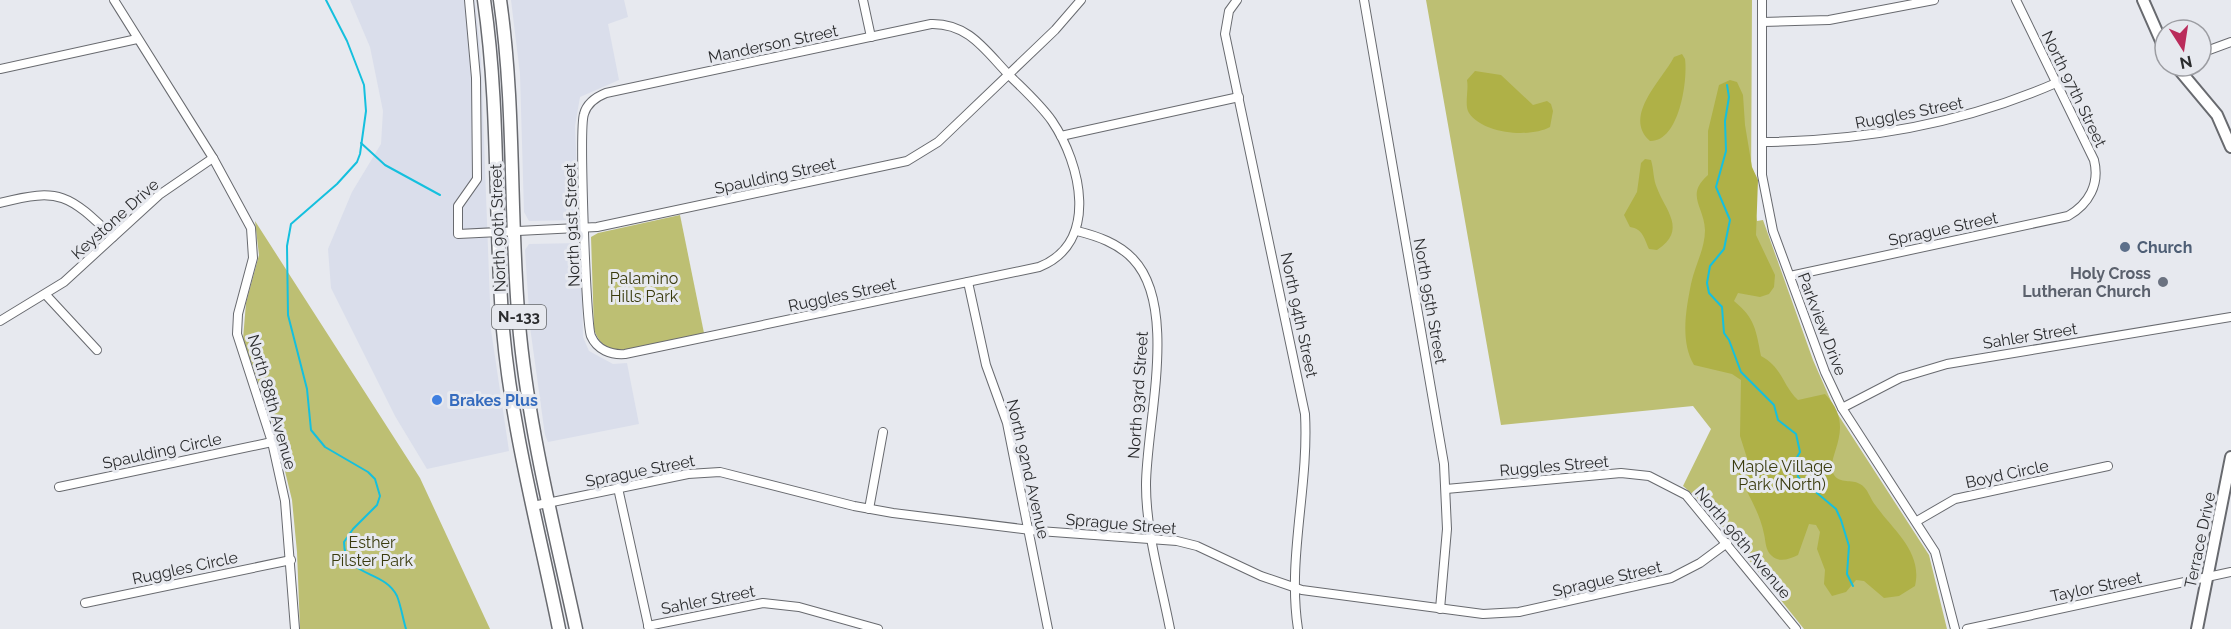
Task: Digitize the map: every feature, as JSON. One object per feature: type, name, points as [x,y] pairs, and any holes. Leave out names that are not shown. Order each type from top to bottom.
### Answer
[{"type":"main road","name":"North 90th Street","points":[[484,0],[494,99],[498,233],[506,358],[533,506],[560,629]]},
{"type":"main road","name":"North 90th Street","points":[[500,0],[510,102],[514,232],[524,369],[576,629]]},
{"type":"street","points":[[114,0],[213,158]]},
{"type":"street","name":"Spaulding Street","points":[[469,0],[476,78],[477,179],[458,206],[458,234],[585,229],[907,161],[938,142],[1055,30],[1081,0]]},
{"type":"street","points":[[863,0],[871,37]]},
{"type":"street","name":"North 94th Street","points":[[1237,0],[1229,11],[1226,34],[1305,414],[1305,478],[1294,587],[1298,629]]},
{"type":"street","name":"North 95th Street","points":[[1364,0],[1441,441],[1446,489],[1447,544],[1440,609]]},
{"type":"street","name":"Parkview Drive","points":[[1762,0],[1762,175],[1768,212],[1825,372],[1842,408],[1917,521],[1940,564],[1955,629]]},
{"type":"street","points":[[1762,22],[1829,20],[1934,0]]},
{"type":"street","name":"North 97th Street","points":[[2016,0],[2094,160],[2096,179],[2092,192]]},
{"type":"street","points":[[2143,0],[2153,23]]},
{"type":"street","name":"Manderson Street","points":[[592,100],[606,93],[931,24],[962,29],[972,36],[1009,75]]},
{"type":"street","points":[[0,69],[137,39]]},
{"type":"street","points":[[2213,49],[2231,42]]},
{"type":"street","points":[[1009,75],[1046,113],[1061,136],[1070,158],[1079,195],[1080,219],[1077,231]]},
{"type":"street","points":[[2188,78],[2217,115],[2231,147]]},
{"type":"street","name":"Ruggles Street","points":[[1762,142],[1832,141],[1894,132],[1981,112],[2056,82]]},
{"type":"street","points":[[1061,136],[1239,97]]},
{"type":"street","name":"North 91st Street","points":[[592,100],[582,121],[585,229],[588,328],[599,347]]},
{"type":"street","name":"Keystone Drive","points":[[0,321],[46,295],[79,270],[159,195],[213,158]]},
{"type":"street","name":"North 88th Avenue","points":[[213,158],[251,228],[253,258],[238,314],[237,334],[272,442],[285,501],[291,560],[294,629]]},
{"type":"street","name":"Sprague Street","points":[[1790,276],[2068,216],[2085,203],[2092,192]]},
{"type":"street","points":[[0,203],[34,195],[64,197],[87,212],[113,237]]},
{"type":"street","name":"Ruggles Street","points":[[599,347],[612,354],[625,354],[1048,263],[1066,249],[1077,231]]},
{"type":"street","name":"North 93rd Street","points":[[1077,231],[1111,242],[1130,256],[1141,270],[1150,293],[1157,336],[1146,484],[1152,538],[1170,629]]},
{"type":"street","name":"North 92nd Avenue","points":[[968,282],[986,365],[1007,423],[1048,629]]},
{"type":"street","points":[[46,295],[97,350]]},
{"type":"street","name":"Sahler Street","points":[[1842,408],[1900,378],[1947,364],[2231,318]]},
{"type":"street","points":[[869,509],[883,432]]},
{"type":"street","name":"Spaulding Circle","points":[[59,487],[272,442]]},
{"type":"street","name":"Terrace Drive","points":[[2197,629],[2231,457]]},
{"type":"street","name":"Boyd Circle","points":[[1917,521],[1955,499],[2108,466]]},
{"type":"street","name":"Sprague Street","points":[[533,506],[688,474],[720,472],[869,509],[1029,529],[1152,538],[1197,546],[1261,576],[1294,587],[1483,614],[1520,612],[1652,584],[1687,571],[1727,543]]},
{"type":"street","name":"Ruggles Street","points":[[1446,489],[1621,473],[1639,473],[1663,481]]},
{"type":"street","name":"North 96th Avenue","points":[[1663,481],[1693,501],[1796,629]]},
{"type":"street","points":[[618,488],[648,628]]},
{"type":"street","name":"Ruggles Circle","points":[[85,603],[291,560]]},
{"type":"street","name":"Taylor Street","points":[[1967,629],[2231,572]]},
{"type":"street","name":"Sahler Street","points":[[648,628],[763,603],[799,608],[878,629]]},
{"type":"shaded area","points":[[350,0],[475,0],[481,59],[491,330],[509,451],[427,469],[395,416],[331,288],[328,249],[352,192],[381,144],[383,111],[370,47]]},
{"type":"shaded area","points":[[511,0],[624,0],[628,17],[608,24],[619,80],[580,97],[575,126],[579,220],[529,221],[524,212],[520,74]]},
{"type":"shaded area","points":[[581,243],[583,337],[589,351],[613,364],[627,363],[639,424],[548,442],[545,435],[530,327],[525,250],[529,244]]},
{"type":"green space","name":"Maple Village Park (North)","points":[[1426,0],[1752,0],[1751,190],[1757,221],[1763,220],[1813,360],[1835,410],[1929,555],[1947,629],[1804,629],[1705,505],[1683,486],[1711,429],[1693,406],[1501,425]]},
{"type":"green space","points":[[1682,54],[1685,59],[1685,81],[1675,121],[1660,139],[1650,141],[1643,131],[1640,120],[1642,109],[1674,57]]},
{"type":"green space","points":[[1475,71],[1501,75],[1533,105],[1547,101],[1551,104],[1553,111],[1550,127],[1531,132],[1507,132],[1485,126],[1476,120],[1469,113],[1467,102],[1467,80]]},
{"type":"green space","name":"Maple Village Park (North)","points":[[1730,80],[1737,82],[1743,95],[1752,167],[1758,180],[1756,235],[1775,275],[1774,287],[1769,294],[1760,297],[1738,293],[1734,301],[1754,325],[1761,356],[1774,366],[1798,400],[1825,394],[1835,407],[1840,431],[1833,460],[1834,475],[1839,480],[1857,483],[1865,488],[1905,542],[1915,563],[1915,586],[1899,596],[1884,598],[1864,581],[1856,580],[1846,592],[1832,596],[1824,584],[1825,570],[1817,549],[1820,532],[1816,525],[1809,524],[1798,555],[1781,560],[1770,554],[1760,519],[1739,475],[1741,466],[1747,458],[1740,436],[1741,380],[1732,374],[1694,365],[1690,356],[1686,336],[1686,315],[1691,284],[1705,230],[1697,195],[1701,182],[1708,175],[1708,131],[1719,85]]},
{"type":"green space","points":[[1645,159],[1651,160],[1656,185],[1669,212],[1673,227],[1671,235],[1657,250],[1649,249],[1642,235],[1638,230],[1630,227],[1624,215],[1637,192],[1641,163]]},
{"type":"green space","name":"Palamino Hills Park","points":[[680,215],[704,333],[618,351],[609,348],[600,341],[594,329],[591,237],[598,233]]},
{"type":"green space","name":"Esther Pilster Park","points":[[255,221],[420,478],[490,629],[300,629],[292,500],[275,430],[243,339],[246,303],[259,255]]},
{"type":"waterway","points":[[326,0],[347,41],[364,85],[366,111],[357,162],[337,184],[291,224],[287,246],[288,315],[307,389],[311,430],[325,447],[368,472],[375,479],[380,496],[377,505],[353,529],[344,542],[346,554],[357,568],[391,587],[397,596],[406,629]]},
{"type":"waterway","points":[[1727,85],[1729,97],[1725,121],[1726,151],[1716,187],[1730,220],[1724,249],[1710,266],[1707,283],[1709,293],[1722,307],[1724,333],[1741,372],[1774,405],[1778,420],[1796,434],[1800,452],[1796,459],[1798,477],[1836,509],[1849,546],[1847,574],[1853,586]]},
{"type":"waterway","points":[[361,143],[385,165],[440,195]]},
{"type":"place","name":"Church","points":[[2125,247]]},
{"type":"place","name":"Holy Cross Lutheran Church","points":[[2163,282]]},
{"type":"place","name":"Brakes Plus","points":[[437,400]]}]
